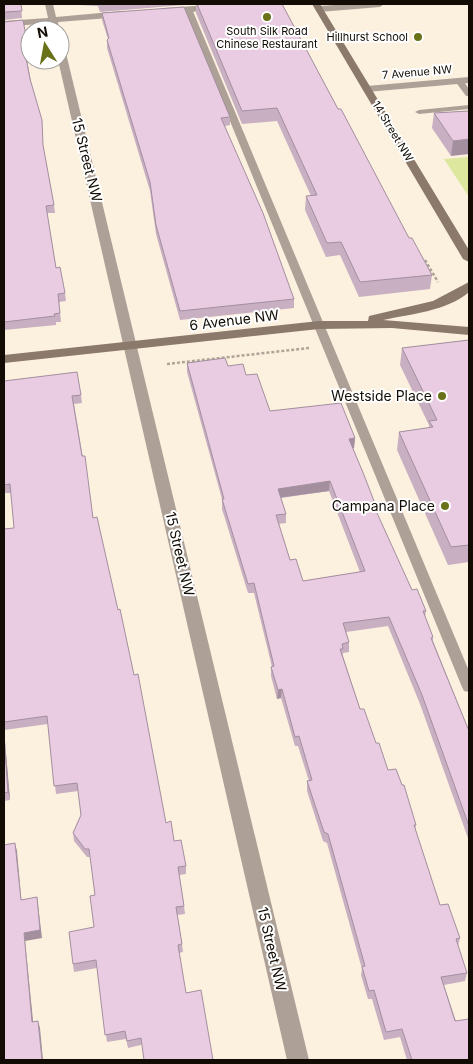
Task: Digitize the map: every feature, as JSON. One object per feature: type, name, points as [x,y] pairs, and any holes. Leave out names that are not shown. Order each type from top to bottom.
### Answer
[{"type":"main road","name":"14 Street NW","points":[[317,6],[469,259]]},
{"type":"main road","points":[[354,323],[446,300],[464,291],[469,286]]},
{"type":"main road","name":"6 Avenue NW","points":[[4,359],[354,323],[469,331]]},
{"type":"street","points":[[49,4],[53,20],[130,14]]},
{"type":"street","points":[[159,11],[254,4]]},
{"type":"street","points":[[317,6],[380,4]]},
{"type":"street","points":[[4,24],[20,23]]},
{"type":"street","name":"15 Street NW","points":[[65,70],[298,1060]]},
{"type":"street","name":"7 Avenue NW","points":[[367,89],[464,81]]},
{"type":"lane","points":[[188,9],[469,687]]},
{"type":"lane","points":[[464,81],[469,94]]},
{"type":"lane","points":[[420,112],[469,107]]},
{"type":"path","points":[[425,260],[439,283]]},
{"type":"green space","points":[[469,157],[469,197],[444,159]]},
{"type":"building","points":[[4,4],[21,4],[22,11],[4,12]]},
{"type":"building","points":[[197,4],[282,4],[338,109],[341,109],[409,238],[412,238],[432,275],[360,282],[341,242],[327,243],[306,196],[317,195],[277,108],[242,111]]},
{"type":"building","points":[[184,7],[230,117],[221,118],[263,213],[294,299],[180,311],[156,225],[150,182],[107,40],[109,38],[102,13]]},
{"type":"building","points":[[20,20],[20,70],[28,70],[42,120],[43,145],[54,205],[46,206],[56,268],[60,267],[65,293],[58,294],[60,313],[54,314],[55,316],[4,322],[4,22]]},
{"type":"building","points":[[469,111],[469,139],[453,141],[434,113]]},
{"type":"building","points":[[469,340],[469,545],[451,547],[399,432],[433,427],[429,421],[437,420],[402,348]]},
{"type":"building","points":[[225,358],[228,366],[243,364],[246,375],[257,374],[270,411],[341,403],[355,438],[349,439],[374,501],[372,502],[412,590],[417,589],[426,611],[423,611],[433,637],[431,638],[469,731],[469,826],[422,695],[389,617],[343,623],[349,642],[342,644],[343,649],[340,649],[360,709],[364,709],[376,743],[379,743],[388,770],[396,769],[402,785],[404,785],[416,825],[414,825],[440,905],[448,904],[460,938],[456,939],[467,973],[441,977],[455,1021],[469,1019],[469,1060],[412,1060],[402,1029],[386,1032],[374,990],[369,991],[362,967],[365,966],[328,834],[324,832],[307,781],[312,780],[299,736],[295,737],[282,689],[278,690],[271,667],[274,666],[254,583],[248,584],[222,499],[224,499],[187,363]],"holes":[[[330,481],[365,571],[303,581],[296,559],[290,560],[276,515],[286,514],[278,489]]]},
{"type":"building","points":[[77,372],[81,395],[72,396],[82,456],[85,456],[93,518],[97,517],[134,675],[138,674],[166,823],[171,821],[174,841],[181,840],[186,866],[178,867],[184,906],[176,907],[182,944],[178,945],[186,993],[201,990],[213,1060],[144,1060],[141,1038],[127,1041],[125,1031],[105,1035],[96,960],[73,964],[69,932],[94,927],[90,896],[95,895],[89,849],[85,849],[73,833],[81,815],[77,783],[54,786],[47,716],[4,722],[4,529],[14,528],[10,484],[4,485],[4,381]]},
{"type":"building","points":[[4,737],[8,792],[4,793]]},
{"type":"building","points":[[15,843],[21,900],[37,897],[40,930],[24,933],[32,1022],[38,1021],[42,1060],[4,1060],[4,845]]},
{"type":"place","name":"South Silk Road Chinese Restaurant","points":[[267,17]]},
{"type":"place","name":"Hillhurst School","points":[[418,37]]},
{"type":"place","name":"Westside Place","points":[[442,396]]},
{"type":"place","name":"Campana Place","points":[[445,506]]}]
